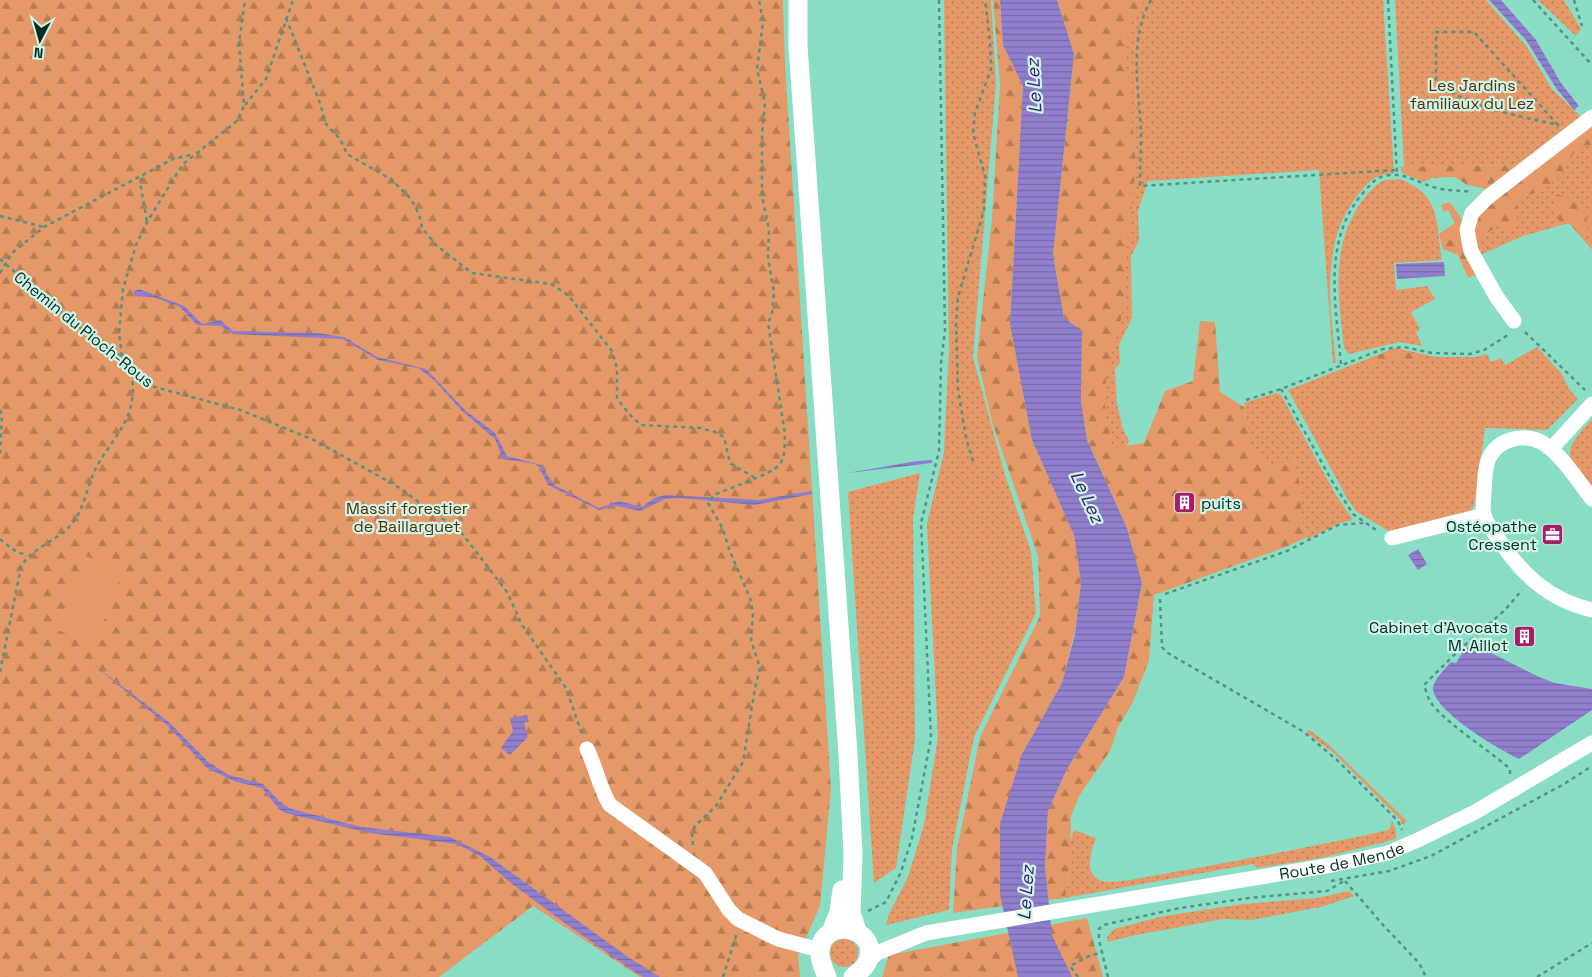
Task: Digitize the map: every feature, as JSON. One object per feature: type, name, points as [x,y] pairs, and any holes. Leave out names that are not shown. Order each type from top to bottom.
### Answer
[{"type":"main road","points":[[798,0],[798,46],[849,781],[853,854],[851,913],[869,948],[859,972]]},
{"type":"main road","points":[[831,932],[840,904],[847,841],[849,781]]},
{"type":"main road","points":[[823,964],[825,937],[831,932],[844,928],[862,936]]},
{"type":"street","points":[[1515,329],[1475,259],[1468,240],[1467,230],[1472,214],[1488,197],[1592,117]]},
{"type":"street","points":[[1551,449],[1589,398]]},
{"type":"street","points":[[1592,499],[1551,449],[1537,440],[1524,438],[1508,440],[1495,449],[1486,467],[1484,515],[1506,551],[1531,580],[1554,596],[1592,610]]},
{"type":"street","points":[[1392,538],[1484,515]]},
{"type":"street","name":"Route de Mende","points":[[899,943],[926,933],[1332,865],[1375,856],[1402,846],[1475,812],[1592,743]]},
{"type":"street","points":[[587,749],[594,763],[602,793],[610,805],[709,878],[729,910],[738,919],[823,964]]},
{"type":"street","points":[[862,936],[882,944],[899,943]]},
{"type":"street","points":[[859,972],[877,953],[899,943]]},
{"type":"path","points":[[244,106],[239,43],[245,0]]},
{"type":"path","points":[[122,356],[119,324],[123,289],[136,245],[147,222],[183,164],[237,121],[244,106],[266,78],[293,0]]},
{"type":"path","points":[[687,861],[695,826],[716,806],[743,762],[760,668],[752,640],[753,612],[750,598],[729,550],[723,529],[708,503],[714,495],[755,478],[779,465],[783,459],[785,434],[768,323],[772,314],[774,293],[768,258],[769,230],[762,196],[762,134],[765,103],[760,93],[757,68],[763,22],[759,0]]},
{"type":"path","points":[[865,913],[886,902],[901,872],[912,838],[931,738],[921,523],[939,452],[941,363],[945,330],[939,0]]},
{"type":"path","points":[[973,461],[966,438],[958,389],[956,325],[958,297],[984,210],[985,176],[973,133],[975,113],[991,69],[985,0]]},
{"type":"path","points":[[1151,0],[1142,15],[1136,56],[1141,132],[1140,186],[1397,170]]},
{"type":"path","points":[[1388,0],[1397,175]]},
{"type":"path","points":[[1533,0],[1592,64]]},
{"type":"path","points":[[1574,0],[1582,26]]},
{"type":"path","points":[[286,18],[320,103],[326,124],[340,139],[347,154],[392,180],[412,199],[419,214],[422,228],[436,245],[472,273],[551,284],[568,295],[612,351],[616,368],[617,399],[632,417],[641,425],[700,428],[715,432],[724,437],[730,463],[755,478]]},
{"type":"path","points":[[1436,32],[1474,32],[1558,124],[1485,109],[1451,94],[1436,83],[1436,32]]},
{"type":"path","points":[[0,273],[12,253],[44,227],[174,160],[198,153]]},
{"type":"path","points":[[1341,364],[1335,257],[1345,219],[1372,183],[1379,177],[1397,175],[1441,189],[1459,189],[1488,197]]},
{"type":"path","points":[[143,177],[140,182],[147,222]]},
{"type":"path","points":[[0,216],[44,227]]},
{"type":"path","name":"Chemin du Pioch-Rous","points":[[0,259],[75,324],[122,356],[132,369],[151,386],[240,410],[314,440],[395,484],[461,532],[507,592],[522,625],[566,688],[587,749]]},
{"type":"path","points":[[1246,400],[1281,389],[1341,364],[1395,346],[1432,353],[1470,354],[1484,350],[1515,329],[1528,333],[1589,398]]},
{"type":"path","points":[[0,672],[21,567],[27,556],[60,537],[72,523],[85,500],[94,471],[112,439],[125,423],[132,400],[132,369]]},
{"type":"path","points":[[1281,389],[1332,481],[1353,514],[1392,538]]},
{"type":"path","points":[[0,410],[2,414],[0,454]]},
{"type":"path","points":[[1165,594],[1287,551],[1338,525],[1364,522]]},
{"type":"path","points":[[0,539],[12,549],[27,556]]},
{"type":"path","points":[[1509,779],[1510,769],[1489,750],[1446,718],[1430,702],[1424,685],[1458,650],[1505,610],[1531,580]]},
{"type":"path","points":[[1160,599],[1162,647],[1166,652],[1304,732],[1338,761],[1398,821],[1402,831],[1402,846]]},
{"type":"path","points":[[1332,865],[1383,925],[1419,963],[1426,977]]},
{"type":"path","points":[[1108,977],[1099,929],[1103,925],[1180,908],[1249,898],[1327,891],[1339,886],[1345,880]]},
{"type":"path","points":[[723,977],[739,926],[738,919]]},
{"type":"path","points":[[1537,977],[1592,943]]},
{"type":"path","points":[[1078,977],[1070,966],[1091,955],[1102,953]]},
{"type":"green space","name":"Massif forestier de Baillarguet","points":[[0,0],[783,0],[785,64],[831,789],[820,906],[798,956],[800,977],[640,977],[533,906],[439,977],[0,977]]},
{"type":"green space","points":[[944,0],[991,0],[996,84],[973,357],[1005,475],[1031,551],[1036,613],[974,737],[952,850],[949,910],[886,925],[889,914],[908,877],[924,825],[938,737],[927,524],[944,452],[949,350]]},
{"type":"green space","points":[[993,0],[1000,0],[1003,45],[1023,86],[1010,324],[1032,440],[1074,535],[1081,582],[1075,631],[1062,683],[1022,754],[1000,895],[1003,906],[953,913],[957,849],[980,737],[1040,616],[1038,556],[992,422],[977,357],[992,219],[1000,84]]},
{"type":"green space","points":[[1057,0],[1144,0],[1131,22],[1125,50],[1136,164],[1126,252],[1123,310],[1106,377],[1105,411],[1112,448],[1144,443],[1165,391],[1193,381],[1200,321],[1215,322],[1220,392],[1244,407],[1251,444],[1274,467],[1293,456],[1301,489],[1301,519],[1307,537],[1286,547],[1154,595],[1149,660],[1133,702],[1118,727],[1110,751],[1079,796],[1071,816],[1070,868],[1065,898],[1048,900],[1045,866],[1048,811],[1067,769],[1124,677],[1142,584],[1127,528],[1087,440],[1081,401],[1082,332],[1064,318],[1053,255],[1074,54]]},
{"type":"green space","points":[[1078,0],[1383,0],[1394,173],[1376,177],[1365,186],[1345,214],[1337,234],[1330,276],[1330,298],[1336,363],[1333,363],[1319,170],[1148,181],[1138,211],[1139,241],[1131,256],[1132,318],[1119,345],[1120,363],[1115,369],[1117,404],[1123,429],[1129,441],[1124,452],[1109,455],[1095,435]]},
{"type":"green space","name":"Les Jardins familiaux du Lez","points":[[1395,0],[1486,0],[1527,47],[1552,89],[1581,117],[1518,165],[1404,167]]},
{"type":"green space","points":[[1538,0],[1564,0],[1581,29],[1576,36]]},
{"type":"green space","points":[[1592,121],[1592,145],[1576,151],[1560,175],[1551,184],[1516,201],[1519,214],[1509,230],[1502,230],[1500,224],[1473,243],[1474,216]]},
{"type":"green space","points":[[1592,123],[1592,250],[1569,223],[1523,236],[1480,255],[1474,242]]},
{"type":"green space","points":[[1518,165],[1487,189],[1467,185],[1455,177],[1432,178],[1424,182],[1402,173],[1400,167]]},
{"type":"green space","points":[[1400,179],[1423,193],[1430,202],[1437,221],[1442,260],[1394,263],[1396,290],[1427,286],[1435,299],[1411,312],[1420,330],[1416,332],[1422,346],[1399,342],[1349,354],[1344,348],[1339,293],[1340,258],[1343,241],[1358,207],[1370,192],[1385,180]]},
{"type":"green space","points":[[1552,194],[1567,197],[1578,204],[1585,215],[1588,230],[1580,236],[1569,223],[1560,225]]},
{"type":"green space","points":[[1450,202],[1463,221],[1479,273],[1468,278],[1458,255],[1443,249],[1439,234],[1455,223],[1448,210],[1444,212],[1441,205]]},
{"type":"green space","points":[[1537,347],[1562,374],[1569,389],[1578,399],[1547,430],[1485,428],[1474,506],[1471,511],[1390,532],[1357,512],[1348,500],[1288,390],[1395,348],[1437,357],[1476,357],[1487,354],[1491,362],[1501,358],[1505,365]]},
{"type":"green space","points":[[1394,349],[1423,356],[1423,360],[1393,358],[1391,351]]},
{"type":"green space","points":[[1387,352],[1389,358],[1372,365],[1368,362],[1368,359]]},
{"type":"green space","points":[[1276,393],[1281,395],[1336,495],[1353,520],[1340,523],[1308,539],[1301,519],[1301,489],[1293,457],[1275,467],[1249,447],[1244,403]]},
{"type":"green space","points":[[1592,419],[1592,488],[1576,468],[1571,460],[1570,453],[1575,439]]},
{"type":"green space","points":[[920,473],[913,519],[915,739],[896,868],[874,883],[848,492]]},
{"type":"green space","points":[[85,556],[123,571],[95,644],[57,630]]},
{"type":"green space","points":[[1308,729],[1328,744],[1407,821],[1403,825],[1399,818],[1334,753],[1307,733]]},
{"type":"green space","points":[[1392,821],[1396,830],[1396,839],[1321,858],[1258,868],[1252,864],[1065,898],[1070,868],[1069,844],[1074,830],[1096,838],[1090,863],[1092,874],[1102,881],[1115,882],[1252,858],[1389,830]]},
{"type":"green space","points":[[1349,891],[1354,896],[1321,907],[1252,920],[1223,919],[1108,942],[1107,937],[1114,929],[1164,916],[1243,904],[1317,898]]},
{"type":"green space","points":[[1087,918],[1103,977],[882,977],[889,955]]},
{"type":"green space","points":[[844,939],[854,943],[858,953],[854,963],[844,967],[834,963],[830,953],[834,943]]},
{"type":"water","name":"Le Lez","points":[[1000,0],[1057,0],[1074,54],[1053,255],[1064,318],[1082,331],[1081,401],[1087,440],[1127,528],[1142,583],[1124,677],[1067,769],[1048,811],[1045,866],[1052,935],[1072,977],[1018,977],[1000,895],[1000,824],[1022,754],[1062,683],[1075,634],[1081,582],[1074,535],[1032,440],[1010,324],[1023,86],[1003,45]]},
{"type":"water","points":[[1489,0],[1501,0],[1536,40],[1561,83],[1579,106],[1574,110],[1556,88],[1526,40]]},
{"type":"water","points":[[1444,262],[1445,276],[1397,279],[1396,264]]},
{"type":"water","points":[[139,289],[184,306],[202,324],[220,320],[233,331],[317,333],[344,337],[377,357],[426,369],[466,411],[495,433],[507,456],[541,465],[554,485],[599,508],[619,501],[642,507],[654,498],[665,495],[759,500],[811,491],[813,494],[754,505],[679,498],[665,499],[640,511],[617,506],[599,510],[548,485],[539,467],[535,464],[503,459],[495,439],[461,410],[434,380],[418,368],[378,360],[343,339],[233,334],[221,326],[197,325],[180,307],[153,297],[135,296],[133,292]]},
{"type":"water","points":[[932,460],[932,463],[848,473],[917,461]]},
{"type":"water","points":[[1418,549],[1427,564],[1418,570],[1408,555]]},
{"type":"water","points":[[1473,644],[1539,677],[1555,683],[1592,689],[1592,710],[1519,759],[1469,729],[1444,708],[1436,697],[1433,688],[1438,678],[1451,662],[1456,663],[1464,650]]},
{"type":"water","points":[[89,661],[170,723],[208,762],[229,775],[263,784],[282,804],[292,809],[361,827],[450,837],[490,857],[628,957],[660,977],[643,977],[638,974],[512,884],[480,856],[457,844],[370,833],[285,813],[279,809],[262,788],[236,782],[207,768],[167,725]]},
{"type":"water","points":[[527,715],[529,721],[524,723],[528,737],[510,755],[501,748],[513,731],[510,718]]},
{"type":"place","name":"puits","points":[[1185,503]]},
{"type":"place","name":"Ostéopathe Cressent","points":[[1553,535]]},
{"type":"place","name":"Cabinet d'Avocats M. Aillot","points":[[1524,636]]}]
